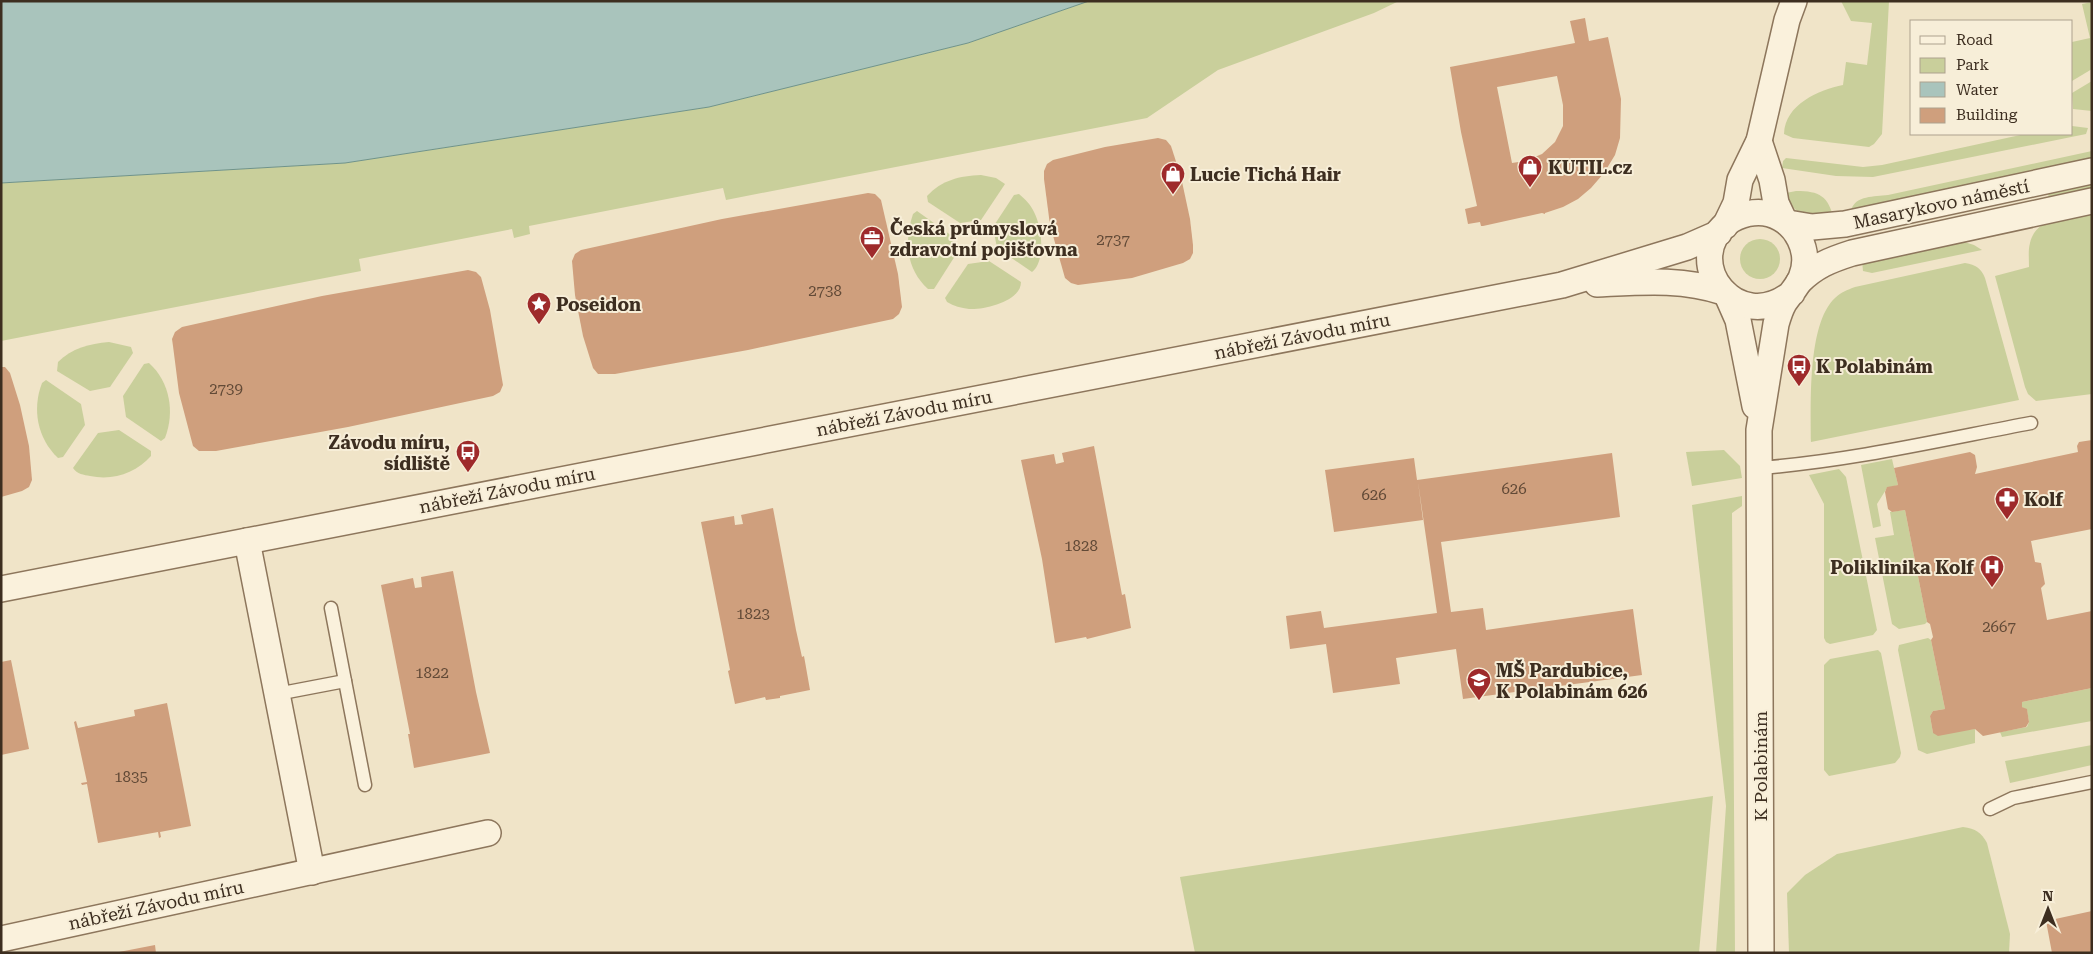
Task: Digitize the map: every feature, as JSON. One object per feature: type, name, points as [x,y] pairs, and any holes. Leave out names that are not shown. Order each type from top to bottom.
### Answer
[{"type":"street","name":"K Polabinám","points":[[1759,430],[1744,344],[1736,311],[1715,280],[1710,261],[1712,246],[1736,203],[1740,180],[1759,141],[1787,20],[1794,1]]},
{"type":"street","name":"K Polabinám","points":[[1759,141],[1772,180],[1776,203],[1786,222],[1798,234],[1804,250],[1805,264],[1795,288],[1780,310],[1774,332],[1759,430],[1761,953]]},
{"type":"street","name":"Masarykovo náměstí","points":[[1786,222],[1812,227],[1845,224],[2092,171]]},
{"type":"street","name":"Masarykovo náměstí","points":[[1795,288],[1816,267],[1829,260],[1852,253],[2092,201]]},
{"type":"street","points":[[1722,229],[1739,216],[1753,213],[1770,214],[1786,222]]},
{"type":"street","name":"nábřeží Závodu míru","points":[[1,589],[1562,285],[1687,247],[1722,229]]},
{"type":"street","name":"nábřeží Závodu míru","points":[[1562,285],[1676,282],[1695,284],[1725,294]]},
{"type":"street","points":[[1725,294],[1744,305],[1760,307],[1778,302],[1795,288]]},
{"type":"street","points":[[247,541],[312,872]]},
{"type":"street","name":"nábřeží Závodu míru","points":[[1,940],[488,833]]},
{"type":"lane","points":[[1759,468],[1802,465],[1849,458],[2031,422]]},
{"type":"lane","points":[[331,608],[364,785]]},
{"type":"lane","points":[[277,694],[345,681]]},
{"type":"lane","points":[[1990,809],[2013,798],[2092,782]]},
{"type":"green space","points":[[1089,1],[1399,1],[1374,13],[1218,70],[1147,118],[726,200],[723,188],[529,226],[530,234],[514,238],[512,229],[359,259],[361,271],[1,341],[1,183],[345,163],[709,107],[968,43]]},
{"type":"green space","points":[[1841,1],[1889,1],[1882,134],[1869,147],[1793,138],[1784,134],[1790,114],[1805,100],[1843,85],[1846,62],[1867,65],[1872,23],[1851,21]]},
{"type":"green space","points":[[2092,2],[2092,69],[2073,80],[2073,42],[2090,38],[2082,4]]},
{"type":"green space","points":[[2092,81],[2092,111],[2073,109],[2073,92]]},
{"type":"green space","points":[[2073,126],[2088,128],[2086,134],[1873,177],[1836,176],[1782,168],[1783,161],[1786,158],[1863,167],[1882,165],[2020,135],[2073,135]]},
{"type":"green space","points":[[2092,151],[2092,164],[1851,210],[1853,205],[1861,199],[1888,195]]},
{"type":"green space","points":[[981,175],[996,178],[1005,184],[981,220],[960,223],[928,202],[927,196],[939,186],[965,176]]},
{"type":"green space","points":[[2092,180],[2092,192],[2049,199],[2048,193]]},
{"type":"green space","points":[[1796,191],[1811,192],[1822,196],[1829,205],[1834,219],[1811,217],[1799,213],[1790,202],[1786,193]]},
{"type":"green space","points":[[1019,194],[1033,209],[1041,235],[1041,252],[1036,267],[1032,272],[997,248],[993,227],[1014,195]]},
{"type":"green space","points":[[917,211],[952,236],[955,256],[934,289],[928,289],[915,273],[911,264],[908,234],[913,214]]},
{"type":"green space","points":[[2092,212],[2092,394],[2036,401],[2028,394],[2025,387],[1995,276],[2029,267],[2029,246],[2033,234],[2046,222],[2064,216]]},
{"type":"green space","points":[[1764,239],[1771,242],[1777,248],[1780,259],[1779,267],[1771,276],[1764,279],[1756,279],[1749,276],[1741,267],[1740,255],[1743,248],[1752,240]]},
{"type":"green space","points":[[1961,241],[1982,250],[1872,273],[1863,271],[1862,261]]},
{"type":"green space","points":[[989,261],[1021,282],[1015,294],[1001,303],[976,309],[960,307],[947,302],[945,298],[968,264]]},
{"type":"green space","points":[[1965,263],[1978,268],[1985,278],[2019,400],[1811,442],[1811,387],[1815,345],[1819,326],[1826,310],[1835,298],[1855,287]]},
{"type":"green space","points":[[109,342],[131,347],[133,353],[110,387],[90,391],[57,371],[58,362],[69,353],[95,344]]},
{"type":"green space","points":[[149,363],[162,379],[169,398],[170,418],[165,438],[161,441],[126,417],[123,396],[144,364]]},
{"type":"green space","points":[[46,380],[81,404],[85,425],[63,457],[58,458],[45,442],[38,423],[37,403],[42,383]]},
{"type":"green space","points":[[119,430],[151,451],[151,456],[131,471],[115,476],[90,476],[81,474],[73,468],[98,433]]},
{"type":"green space","points":[[1724,450],[1740,466],[1742,478],[1692,486],[1686,452]]},
{"type":"green space","points":[[1892,459],[1898,485],[1887,488],[1877,504],[1881,526],[1873,528],[1861,465]]},
{"type":"green space","points":[[1839,469],[1846,477],[1877,630],[1873,635],[1830,644],[1824,638],[1824,504],[1809,475]]},
{"type":"green space","points":[[1742,496],[1742,506],[1732,513],[1735,953],[1716,953],[1726,806],[1692,505]]},
{"type":"green space","points":[[1905,510],[1927,622],[1899,629],[1892,624],[1875,538],[1894,535],[1890,512]]},
{"type":"green space","points":[[1928,638],[1931,640],[1945,709],[1933,711],[1930,716],[1933,733],[1975,729],[1975,743],[1927,754],[1918,750],[1898,650],[1899,645]]},
{"type":"green space","points":[[1878,650],[1881,653],[1901,753],[1900,757],[1895,763],[1829,776],[1824,770],[1824,665],[1830,659]]},
{"type":"green space","points":[[2092,688],[2092,721],[2002,737],[2000,732],[2027,727],[2029,722],[2027,710],[2022,707],[2022,702]]},
{"type":"green space","points":[[2092,745],[2092,765],[2010,783],[2005,761]]},
{"type":"green space","points":[[1713,796],[1699,953],[1195,953],[1180,877]]},
{"type":"green space","points":[[1963,827],[1978,832],[1987,843],[2010,934],[2009,953],[1789,953],[1787,893],[1805,875],[1837,854]]},
{"type":"water","points":[[1,1],[1089,1],[968,43],[709,107],[345,163],[1,183]]},
{"type":"building","points":[[1585,18],[1589,41],[1608,37],[1621,99],[1620,138],[1615,155],[1604,173],[1591,188],[1578,199],[1563,207],[1545,214],[1542,213],[1483,226],[1481,226],[1480,222],[1468,224],[1465,209],[1477,206],[1461,132],[1450,67],[1575,43],[1570,21]],"holes":[[[1557,76],[1563,105],[1563,126],[1555,142],[1542,154],[1525,161],[1512,163],[1497,87]]]},
{"type":"building","points":[[1158,138],[1166,140],[1171,146],[1181,177],[1190,219],[1193,245],[1193,253],[1190,259],[1183,263],[1132,278],[1078,285],[1071,283],[1065,278],[1050,225],[1044,179],[1044,171],[1047,164],[1053,160],[1105,147]]},
{"type":"building","points":[[868,193],[875,194],[881,200],[898,274],[902,307],[899,314],[893,319],[748,350],[615,374],[598,374],[593,368],[583,336],[575,295],[572,261],[575,254],[581,250],[722,219]]},
{"type":"building","points":[[468,270],[476,272],[481,277],[490,310],[503,385],[500,392],[493,396],[348,427],[216,451],[199,451],[193,446],[179,393],[172,339],[175,332],[182,327],[322,296]]},
{"type":"building","points":[[1,367],[5,367],[10,373],[20,405],[29,446],[32,480],[29,487],[22,491],[1,497]]},
{"type":"building","points":[[2092,440],[2092,529],[2031,541],[2035,562],[2041,563],[2045,584],[2041,588],[2047,620],[2092,611],[2092,688],[2022,702],[2022,707],[2027,709],[2029,722],[2026,727],[1983,736],[1975,729],[1938,736],[1933,733],[1930,716],[1933,711],[1945,709],[1931,640],[1933,637],[1930,624],[1927,622],[1905,510],[1892,512],[1888,509],[1885,492],[1887,487],[1898,485],[1894,468],[1970,452],[1975,455],[1977,467],[1975,474],[2078,452],[2077,446],[2079,442]]},
{"type":"building","points":[[1094,446],[1122,595],[1125,594],[1131,628],[1087,639],[1086,637],[1055,643],[1042,559],[1021,460],[1054,454],[1056,464],[1064,462],[1062,453]]},
{"type":"building","points":[[1612,453],[1620,517],[1441,542],[1451,612],[1483,608],[1486,630],[1633,609],[1642,675],[1463,699],[1456,649],[1396,658],[1400,684],[1333,693],[1326,644],[1290,649],[1286,616],[1321,611],[1324,628],[1437,613],[1418,482],[1423,520],[1334,532],[1325,470],[1414,458],[1417,480]]},
{"type":"building","points":[[773,508],[796,630],[802,657],[804,656],[810,690],[780,696],[780,698],[766,700],[765,697],[735,704],[701,522],[734,516],[735,525],[743,524],[741,515]]},
{"type":"building","points":[[453,571],[476,692],[490,753],[414,768],[408,734],[410,734],[381,585],[413,578],[415,588],[422,587],[421,577]]},
{"type":"building","points":[[11,660],[29,749],[1,755],[1,662]]},
{"type":"building","points":[[167,703],[191,826],[160,832],[161,837],[159,838],[158,832],[98,843],[87,784],[82,785],[81,783],[87,782],[74,722],[76,721],[78,728],[135,716],[134,710]]},
{"type":"building","points":[[2092,911],[2092,953],[2052,953],[2046,921]]},
{"type":"building","points":[[155,945],[156,953],[119,953],[119,952]]},
{"type":"place","name":"KUTIL.cz","points":[[1530,188]]},
{"type":"place","name":"Lucie Tichá Hair","points":[[1173,195]]},
{"type":"place","name":"Česká průmyslová zdravotní pojišťovna","points":[[872,259]]},
{"type":"place","name":"Poseidon","points":[[539,325]]},
{"type":"place","name":"K Polabinám","points":[[1799,387]]},
{"type":"place","name":"Závodu míru, sídliště","points":[[468,473]]},
{"type":"place","name":"Kolf","points":[[2007,520]]},
{"type":"place","name":"Poliklinika Kolf","points":[[1992,588]]},
{"type":"place","name":"MŠ Pardubice, K Polabinám 626","points":[[1479,701]]}]
